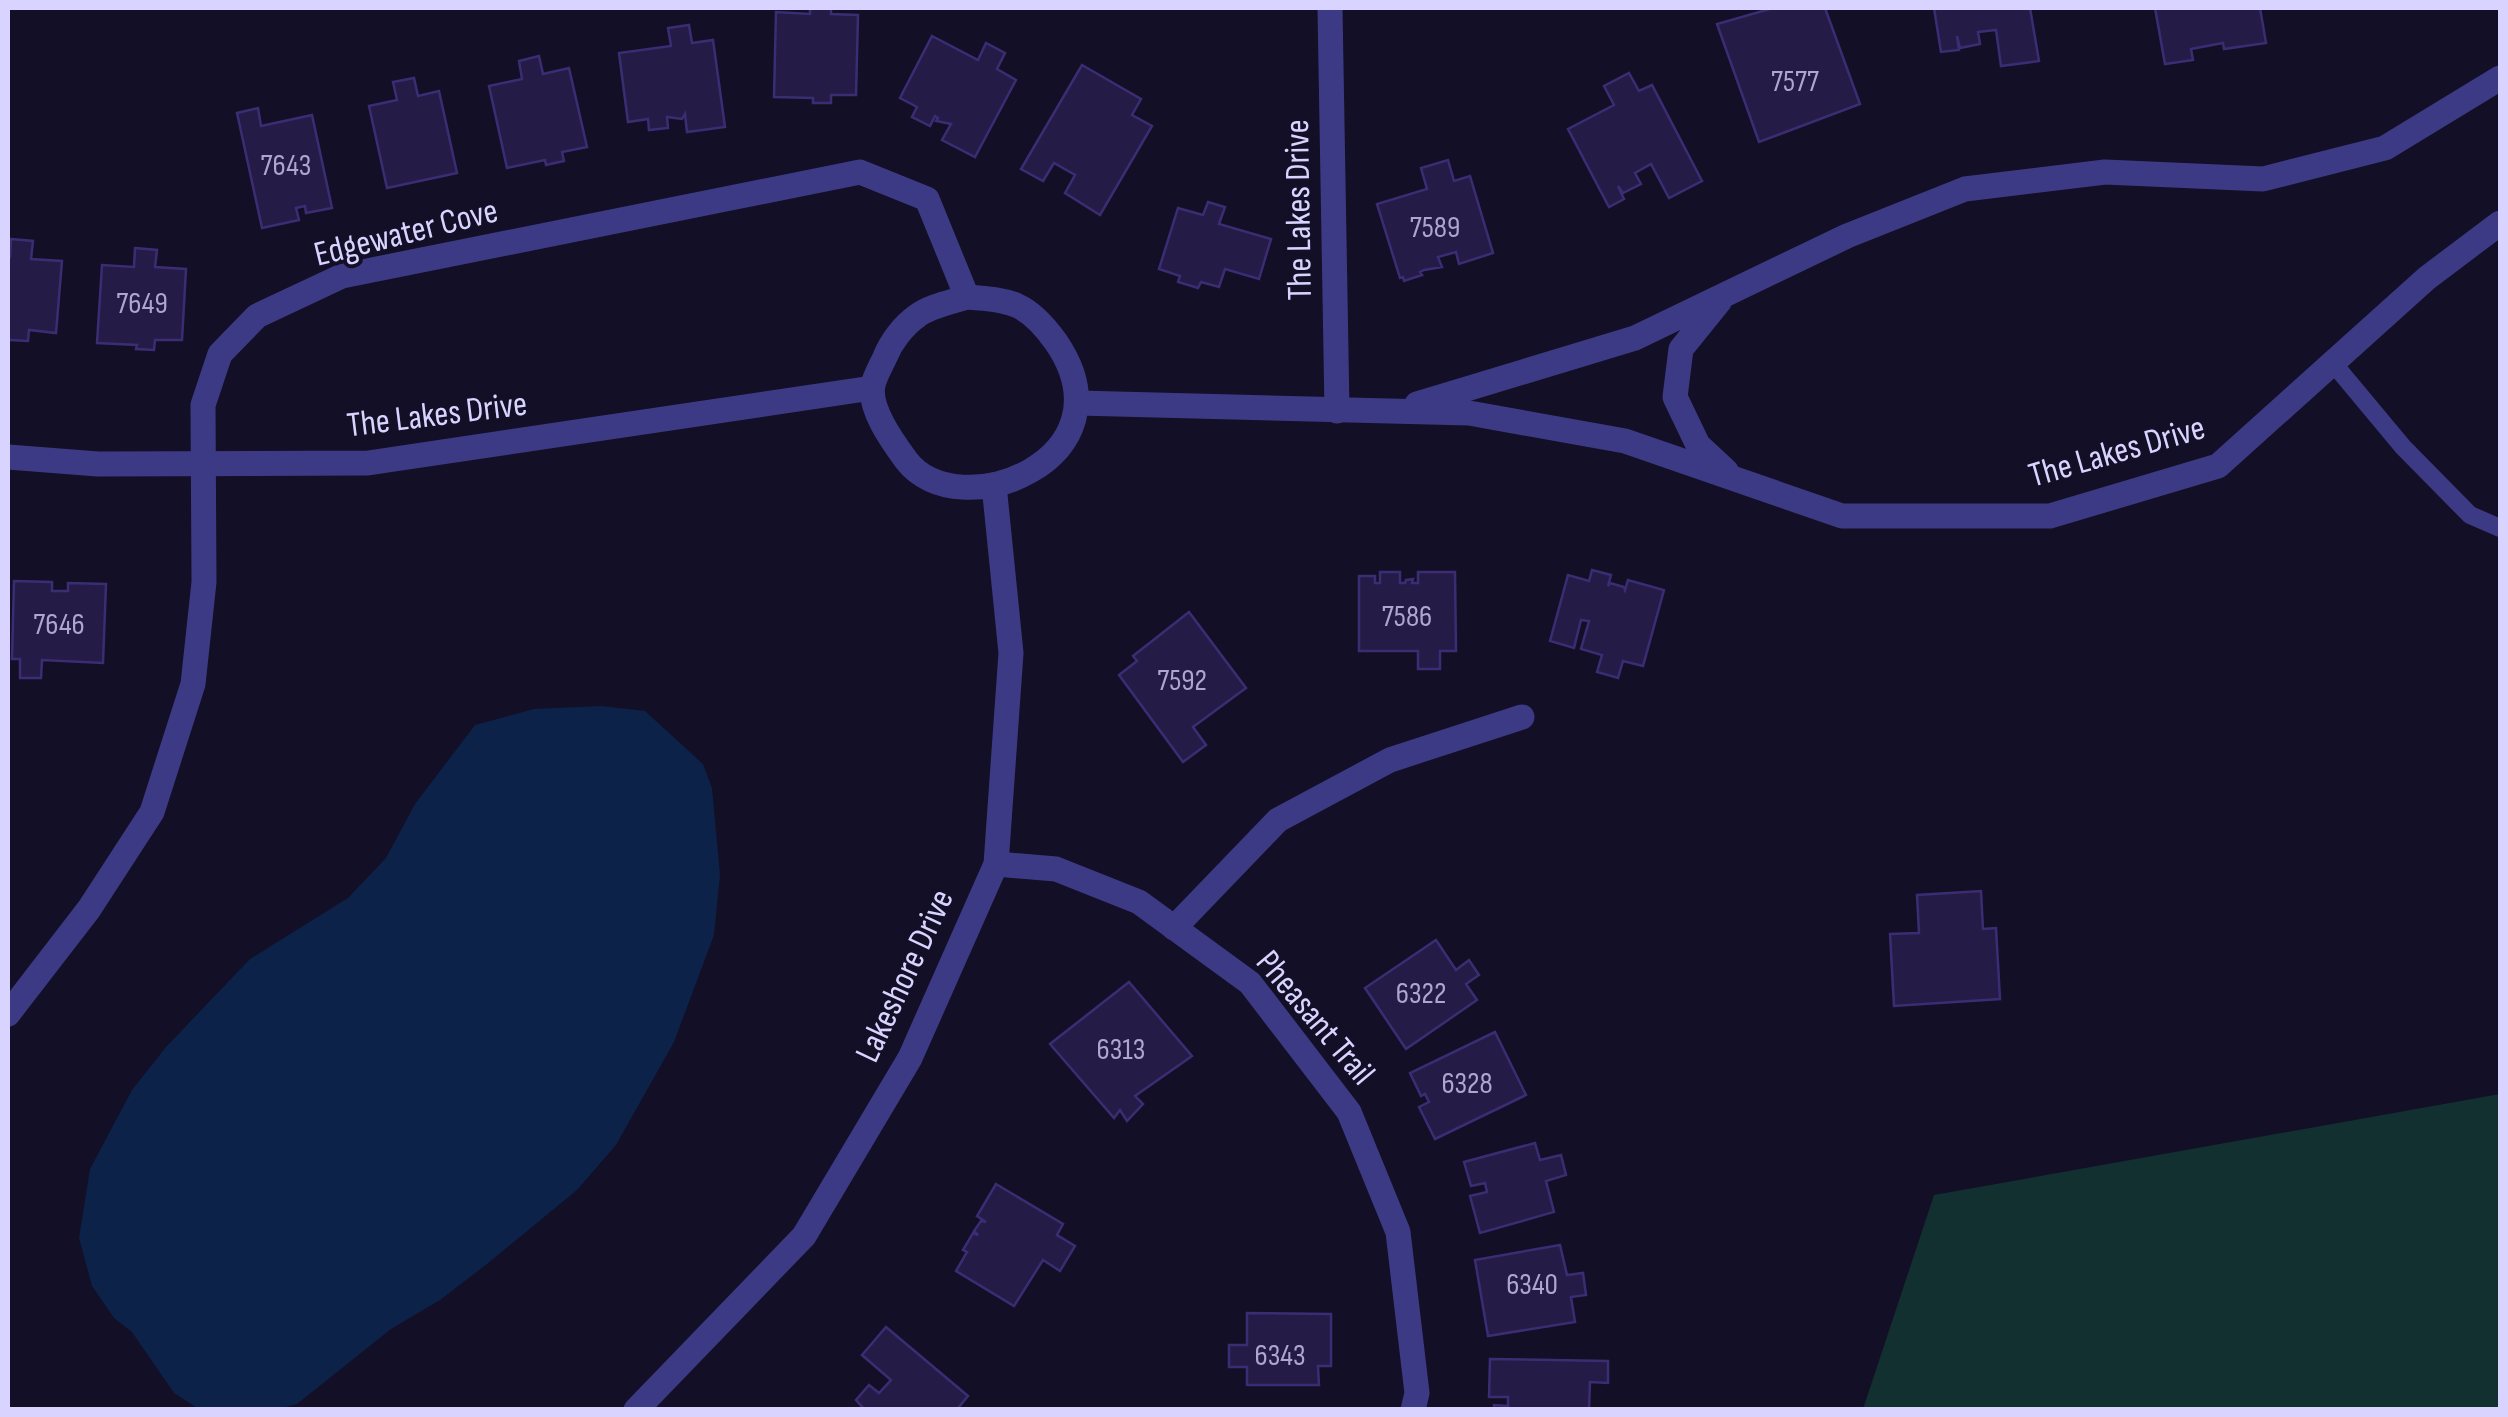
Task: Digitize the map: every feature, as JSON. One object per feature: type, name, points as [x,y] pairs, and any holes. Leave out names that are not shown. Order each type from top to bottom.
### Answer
[{"type":"street","name":"The Lakes Drive","points":[[1330,8],[1337,411]]},
{"type":"street","name":"The Lakes Drive","points":[[1394,412],[1635,338],[1847,236],[1965,189],[2105,172],[2263,179],[2384,148],[2500,78]]},
{"type":"street","name":"Edgewater Cove","points":[[8,1014],[89,909],[152,812],[193,684],[204,582],[204,404],[220,354],[256,316],[342,276],[860,172],[927,199],[967,297]]},
{"type":"street","name":"The Lakes Drive","points":[[1078,402],[1469,413],[1625,441],[1842,516],[2050,516],[2218,466],[2426,278],[2500,224]]},
{"type":"street","name":"The Lakes Drive","points":[[1726,294],[1680,348],[1675,397],[1698,445],[1733,478]]},
{"type":"street","points":[[967,297],[1010,300],[1044,326],[1070,363],[1078,402],[1073,429],[1046,463],[994,485],[952,488],[911,466],[884,430],[872,388],[891,344],[918,315],[967,297]]},
{"type":"street","name":"The Lakes Drive","points":[[8,457],[98,464],[368,463],[872,388]]},
{"type":"street","name":"Lakeshore Drive","points":[[636,1410],[804,1236],[910,1058],[996,864],[1011,653],[994,485]]},
{"type":"street","points":[[1174,928],[1278,820],[1390,760],[1522,718]]},
{"type":"street","name":"Pheasant Trail","points":[[996,864],[1056,869],[1139,902],[1250,983],[1349,1112],[1398,1232],[1416,1392],[1412,1410]]},
{"type":"lane","points":[[2333,362],[2404,447],[2470,516],[2500,528]]},
{"type":"green space","points":[[2500,1094],[2500,1409],[1863,1409],[1934,1195]]},
{"type":"water","points":[[601,706],[645,711],[703,764],[712,788],[720,875],[714,935],[674,1042],[616,1145],[577,1190],[487,1264],[440,1300],[391,1329],[297,1404],[278,1409],[199,1409],[174,1393],[132,1332],[114,1318],[92,1286],[79,1238],[90,1169],[132,1090],[166,1047],[250,959],[348,898],[386,858],[415,804],[475,725],[534,709]]},
{"type":"building","points":[[810,8],[831,8],[831,14],[858,15],[856,95],[831,95],[831,103],[813,103],[813,98],[774,97],[776,12],[810,14]]},
{"type":"building","points":[[1773,8],[1825,8],[1860,104],[1759,142],[1717,24]]},
{"type":"building","points":[[1934,8],[2030,8],[2039,61],[2001,66],[1996,30],[1978,32],[1980,44],[1960,48],[1957,36],[1959,50],[1941,52]]},
{"type":"building","points":[[2155,8],[2260,8],[2266,43],[2224,49],[2223,43],[2191,49],[2193,60],[2165,64]]},
{"type":"building","points":[[689,25],[692,43],[713,40],[725,127],[687,132],[685,114],[682,119],[667,117],[668,128],[649,130],[648,119],[628,122],[619,53],[671,46],[668,28]]},
{"type":"building","points":[[932,36],[978,60],[986,43],[1005,53],[997,69],[1016,80],[975,157],[942,140],[951,124],[936,121],[935,116],[930,126],[912,117],[917,107],[900,98]]},
{"type":"building","points":[[539,56],[543,74],[569,68],[587,147],[562,152],[564,161],[546,165],[545,160],[507,168],[489,86],[522,79],[519,61]]},
{"type":"building","points":[[1082,65],[1141,99],[1132,115],[1152,126],[1100,215],[1065,193],[1075,175],[1054,163],[1043,181],[1021,169]]},
{"type":"building","points":[[1629,73],[1639,91],[1652,85],[1702,181],[1669,198],[1651,164],[1635,173],[1641,184],[1623,193],[1618,186],[1624,199],[1609,207],[1568,129],[1614,105],[1604,86]]},
{"type":"building","points":[[414,78],[418,96],[439,91],[457,173],[387,188],[369,106],[397,100],[393,82]]},
{"type":"building","points":[[258,108],[261,126],[312,115],[332,208],[306,213],[305,206],[296,208],[299,220],[262,228],[237,113]]},
{"type":"building","points":[[1448,160],[1454,181],[1470,176],[1493,253],[1459,264],[1456,252],[1438,257],[1442,267],[1424,270],[1422,275],[1404,281],[1377,204],[1427,189],[1421,168]]},
{"type":"building","points":[[1208,202],[1225,207],[1219,224],[1271,239],[1259,279],[1225,269],[1219,287],[1201,282],[1198,288],[1178,282],[1180,276],[1159,269],[1178,208],[1203,215]]},
{"type":"building","points":[[11,239],[33,241],[31,259],[62,261],[56,333],[29,330],[28,341],[10,340],[8,336]]},
{"type":"building","points":[[135,248],[157,250],[155,267],[186,269],[182,340],[155,340],[154,350],[97,343],[102,265],[134,267]]},
{"type":"building","points":[[1592,570],[1611,575],[1608,586],[1610,583],[1625,590],[1628,580],[1664,590],[1643,666],[1623,661],[1618,678],[1597,672],[1602,655],[1581,649],[1589,621],[1581,620],[1574,648],[1550,641],[1568,575],[1589,581]]},
{"type":"building","points":[[1380,572],[1400,572],[1400,583],[1413,579],[1412,583],[1418,583],[1418,572],[1455,572],[1456,651],[1440,651],[1440,669],[1418,669],[1418,651],[1359,651],[1359,576],[1375,576],[1375,583],[1380,583]]},
{"type":"building","points":[[14,581],[52,582],[52,591],[68,591],[68,583],[106,584],[103,663],[42,660],[41,678],[20,678],[20,659],[12,659]]},
{"type":"building","points":[[1189,612],[1246,688],[1193,727],[1206,745],[1183,762],[1119,675],[1137,661],[1133,656]]},
{"type":"building","points":[[1981,891],[1983,929],[1996,928],[2000,999],[1894,1006],[1890,934],[1919,933],[1917,895]]},
{"type":"building","points":[[1436,940],[1456,970],[1469,960],[1479,975],[1466,984],[1477,1000],[1406,1049],[1365,988]]},
{"type":"building","points":[[1129,982],[1192,1056],[1135,1096],[1143,1104],[1127,1121],[1120,1110],[1114,1118],[1050,1044]]},
{"type":"building","points":[[1495,1032],[1526,1095],[1435,1139],[1419,1107],[1429,1102],[1425,1094],[1421,1096],[1410,1073]]},
{"type":"building","points":[[1535,1143],[1540,1160],[1561,1155],[1566,1175],[1546,1181],[1554,1212],[1480,1233],[1470,1196],[1487,1192],[1485,1183],[1471,1186],[1464,1162]]},
{"type":"building","points":[[996,1184],[1063,1224],[1057,1235],[1075,1246],[1060,1271],[1043,1260],[1014,1306],[956,1271],[973,1233],[978,1235],[974,1231],[981,1221],[986,1222],[977,1216]]},
{"type":"building","points":[[1560,1245],[1567,1275],[1583,1273],[1586,1295],[1571,1297],[1575,1322],[1488,1336],[1475,1260]]},
{"type":"building","points":[[1247,1313],[1331,1314],[1331,1366],[1318,1366],[1319,1385],[1247,1385],[1247,1367],[1229,1367],[1229,1345],[1247,1345]]},
{"type":"building","points":[[886,1327],[968,1396],[959,1407],[962,1410],[865,1410],[856,1400],[869,1385],[879,1393],[891,1380],[862,1355]]},
{"type":"building","points":[[1490,1359],[1608,1361],[1608,1383],[1590,1382],[1589,1410],[1494,1410],[1494,1405],[1508,1406],[1508,1397],[1489,1397]]}]
